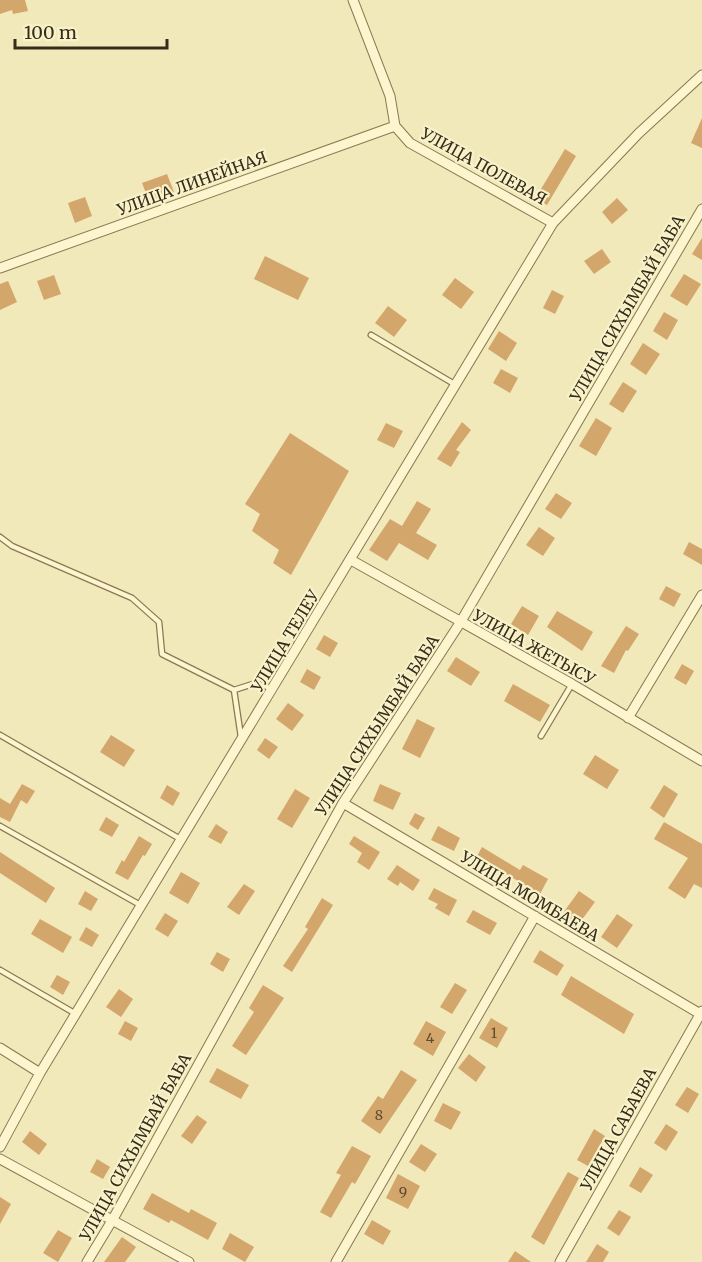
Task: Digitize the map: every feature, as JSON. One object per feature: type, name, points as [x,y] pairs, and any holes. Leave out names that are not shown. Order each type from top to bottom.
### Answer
[{"type":"street","points":[[353,0],[390,96],[395,126]]},
{"type":"street","name":"УЛИЦА ТЕЛЕУ","points":[[0,1147],[40,1073],[553,223],[639,133],[702,75]]},
{"type":"street","name":"УЛИЦА ПОЛЕВАЯ","points":[[395,126],[410,143],[553,223]]},
{"type":"street","name":"УЛИЦА ЛИНЕЙНАЯ","points":[[0,268],[395,126]]},
{"type":"street","name":"УЛИЦА СИХЫМБАЙ БАБА","points":[[87,1262],[343,803],[460,623],[702,209]]},
{"type":"street","name":"УЛИЦА ЖЕТЫСУ","points":[[351,560],[572,684],[702,761]]},
{"type":"street","points":[[628,718],[702,595]]},
{"type":"street","name":"УЛИЦА МОМБАЕВА","points":[[343,803],[701,1013]]},
{"type":"street","points":[[336,1262],[535,916]]},
{"type":"street","name":"УЛИЦА САБАЕВА","points":[[560,1262],[701,1013]]},
{"type":"street","points":[[0,1048],[40,1073]]},
{"type":"street","points":[[0,1159],[189,1262]]},
{"type":"lane","points":[[371,335],[456,385]]},
{"type":"lane","points":[[0,537],[12,546],[132,598],[159,622],[162,654],[234,690],[256,683],[273,689]]},
{"type":"lane","points":[[541,735],[572,684]]},
{"type":"lane","points":[[234,690],[242,741]]},
{"type":"lane","points":[[0,736],[182,840]]},
{"type":"lane","points":[[0,826],[142,906]]},
{"type":"lane","points":[[0,970],[76,1014]]},
{"type":"building","points":[[0,0],[25,0],[28,11],[13,14],[12,10],[0,14]]},
{"type":"building","points":[[702,118],[702,148],[691,143]]},
{"type":"building","points":[[565,149],[576,156],[547,205],[535,199]]},
{"type":"building","points":[[167,174],[174,192],[149,201],[142,183]]},
{"type":"building","points":[[85,197],[92,216],[75,223],[68,203]]},
{"type":"building","points":[[617,198],[628,210],[612,224],[602,212]]},
{"type":"building","points":[[702,238],[702,260],[692,254]]},
{"type":"building","points":[[602,249],[611,262],[594,274],[584,261]]},
{"type":"building","points":[[265,256],[309,278],[298,300],[254,279]]},
{"type":"building","points":[[684,274],[701,284],[687,306],[670,296]]},
{"type":"building","points":[[54,275],[61,294],[44,300],[37,281]]},
{"type":"building","points":[[455,278],[474,292],[461,309],[442,295]]},
{"type":"building","points":[[8,281],[17,302],[0,310],[0,284]]},
{"type":"building","points":[[552,290],[564,296],[555,314],[543,308]]},
{"type":"building","points":[[388,306],[407,320],[394,337],[375,323]]},
{"type":"building","points":[[664,312],[678,320],[667,340],[653,331]]},
{"type":"building","points":[[499,331],[517,343],[506,361],[488,349]]},
{"type":"building","points":[[643,343],[660,354],[646,375],[630,364]]},
{"type":"building","points":[[501,369],[518,378],[510,393],[493,383]]},
{"type":"building","points":[[623,382],[637,391],[623,413],[609,404]]},
{"type":"building","points":[[596,418],[612,428],[596,456],[579,446]]},
{"type":"building","points":[[462,422],[471,430],[456,450],[460,452],[451,467],[437,459]]},
{"type":"building","points":[[386,423],[403,431],[394,448],[377,440]]},
{"type":"building","points":[[290,433],[349,471],[291,575],[273,563],[279,550],[252,531],[260,514],[245,504]]},
{"type":"building","points":[[556,493],[572,503],[561,519],[545,509]]},
{"type":"building","points":[[417,501],[431,509],[416,533],[437,545],[428,560],[399,543],[387,561],[369,550],[390,519],[402,526]]},
{"type":"building","points":[[539,527],[555,538],[543,556],[526,545]]},
{"type":"building","points":[[689,542],[702,549],[702,565],[683,554]]},
{"type":"building","points":[[666,586],[681,594],[674,607],[659,599]]},
{"type":"building","points":[[522,606],[539,616],[528,635],[511,624]]},
{"type":"building","points":[[557,611],[593,632],[582,651],[547,627]]},
{"type":"building","points":[[626,626],[639,634],[628,651],[626,650],[614,673],[601,666]]},
{"type":"building","points":[[324,635],[338,643],[330,657],[316,649]]},
{"type":"building","points":[[456,657],[480,672],[471,686],[447,671]]},
{"type":"building","points":[[682,664],[694,671],[686,685],[674,678]]},
{"type":"building","points":[[307,669],[321,677],[314,690],[300,682]]},
{"type":"building","points":[[513,684],[550,705],[540,722],[504,701]]},
{"type":"building","points":[[288,703],[304,715],[292,731],[276,719]]},
{"type":"building","points":[[417,719],[435,728],[420,758],[402,749]]},
{"type":"building","points":[[111,735],[135,750],[124,767],[100,752]]},
{"type":"building","points":[[265,738],[278,747],[269,759],[257,750]]},
{"type":"building","points":[[595,755],[619,770],[607,789],[583,774]]},
{"type":"building","points":[[22,784],[35,791],[27,804],[21,800],[10,822],[0,817],[0,798],[10,804]]},
{"type":"building","points":[[380,784],[401,793],[393,810],[373,801]]},
{"type":"building","points":[[167,785],[180,793],[173,806],[160,798]]},
{"type":"building","points":[[664,785],[678,794],[664,818],[650,808]]},
{"type":"building","points":[[295,789],[310,798],[292,828],[277,819]]},
{"type":"building","points":[[415,813],[425,818],[418,830],[409,824]]},
{"type":"building","points":[[106,817],[119,825],[112,837],[99,830]]},
{"type":"building","points":[[664,822],[702,844],[702,888],[694,884],[685,899],[668,888],[688,858],[654,839]]},
{"type":"building","points":[[216,824],[228,832],[221,844],[208,837]]},
{"type":"building","points":[[438,826],[460,838],[454,851],[431,840]]},
{"type":"building","points":[[139,836],[152,844],[128,880],[115,873]]},
{"type":"building","points":[[354,836],[380,852],[369,870],[357,862],[362,853],[349,844]]},
{"type":"building","points":[[482,847],[520,870],[523,865],[548,879],[540,894],[503,872],[502,876],[475,860]]},
{"type":"building","points":[[0,852],[55,888],[46,903],[0,873]]},
{"type":"building","points":[[397,865],[420,880],[413,891],[400,882],[398,886],[387,879]]},
{"type":"building","points":[[181,872],[200,883],[188,904],[169,893]]},
{"type":"building","points":[[244,884],[255,891],[239,915],[227,907]]},
{"type":"building","points":[[434,888],[457,900],[449,916],[435,908],[438,904],[428,899]]},
{"type":"building","points":[[85,891],[98,899],[91,911],[78,904]]},
{"type":"building","points":[[579,891],[595,902],[578,925],[563,913]]},
{"type":"building","points":[[322,898],[333,905],[292,972],[283,966],[308,929],[305,927]]},
{"type":"building","points":[[473,910],[497,923],[490,935],[466,922]]},
{"type":"building","points":[[165,913],[178,921],[168,937],[155,929]]},
{"type":"building","points":[[617,914],[633,925],[617,948],[601,937]]},
{"type":"building","points":[[40,919],[72,937],[63,953],[31,934]]},
{"type":"building","points":[[86,927],[99,935],[92,947],[79,940]]},
{"type":"building","points":[[540,950],[564,965],[557,976],[533,962]]},
{"type":"building","points":[[217,952],[230,959],[223,972],[210,964]]},
{"type":"building","points":[[57,975],[70,982],[63,995],[50,987]]},
{"type":"building","points":[[571,976],[634,1014],[624,1034],[561,995]]},
{"type":"building","points":[[455,983],[467,990],[452,1014],[440,1007]]},
{"type":"building","points":[[263,985],[284,998],[246,1055],[232,1046],[254,1012],[249,1008]]},
{"type":"building","points":[[119,989],[133,999],[121,1017],[106,1007]]},
{"type":"building","points":[[491,1018],[508,1028],[497,1048],[479,1038]]},
{"type":"building","points":[[125,1021],[138,1028],[131,1041],[118,1034]]},
{"type":"building","points":[[426,1021],[446,1032],[433,1056],[413,1044]]},
{"type":"building","points":[[469,1054],[486,1067],[476,1082],[458,1068]]},
{"type":"building","points":[[217,1068],[249,1085],[241,1099],[209,1082]]},
{"type":"building","points":[[401,1070],[417,1080],[380,1134],[361,1121],[378,1096],[383,1099]]},
{"type":"building","points":[[687,1087],[699,1094],[688,1113],[675,1105]]},
{"type":"building","points":[[443,1103],[461,1112],[451,1130],[434,1121]]},
{"type":"building","points":[[197,1115],[207,1122],[192,1144],[181,1136]]},
{"type":"building","points":[[666,1124],[678,1132],[666,1151],[654,1143]]},
{"type":"building","points":[[594,1129],[605,1136],[588,1166],[577,1160]]},
{"type":"building","points":[[30,1131],[47,1144],[39,1155],[22,1142]]},
{"type":"building","points":[[421,1144],[437,1154],[425,1172],[409,1162]]},
{"type":"building","points":[[352,1146],[371,1156],[355,1184],[352,1182],[331,1218],[320,1212],[341,1175],[336,1173]]},
{"type":"building","points":[[97,1159],[110,1167],[103,1179],[90,1172]]},
{"type":"building","points":[[640,1167],[653,1175],[641,1193],[629,1186]]},
{"type":"building","points":[[568,1172],[579,1178],[544,1245],[531,1237]]},
{"type":"building","points":[[398,1174],[420,1186],[408,1209],[386,1198]]},
{"type":"building","points":[[152,1193],[189,1213],[191,1209],[217,1223],[208,1240],[171,1220],[169,1223],[143,1209]]},
{"type":"building","points":[[0,1197],[11,1204],[0,1224]]},
{"type":"building","points":[[619,1210],[631,1217],[619,1236],[607,1228]]},
{"type":"building","points":[[372,1220],[391,1231],[383,1245],[364,1234]]},
{"type":"building","points":[[58,1230],[72,1238],[58,1262],[43,1253]]},
{"type":"building","points":[[230,1233],[254,1247],[245,1262],[222,1249]]},
{"type":"building","points":[[122,1237],[136,1247],[125,1262],[104,1262]]},
{"type":"building","points":[[597,1244],[609,1252],[603,1262],[586,1262]]},
{"type":"building","points":[[515,1251],[531,1262],[508,1262]]}]
